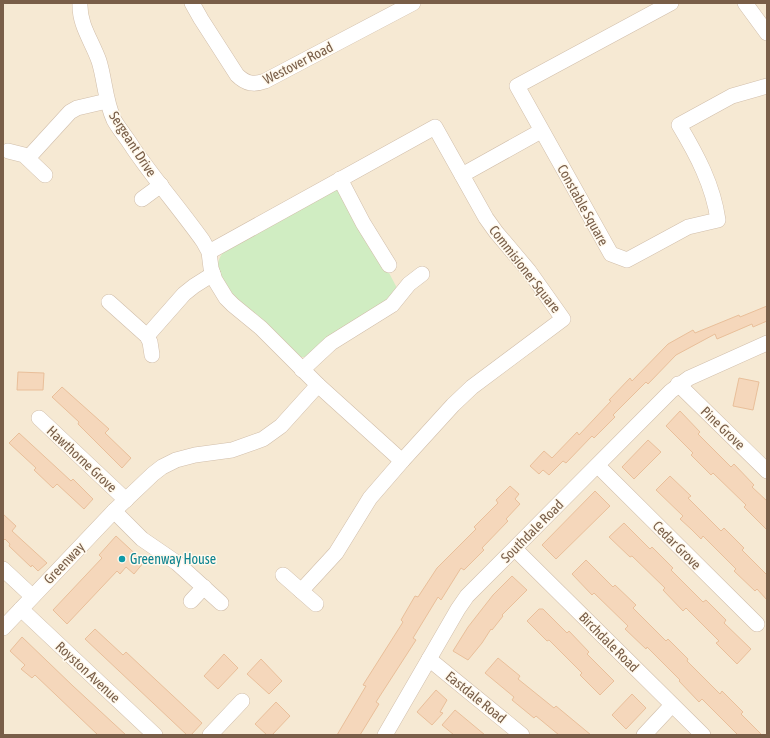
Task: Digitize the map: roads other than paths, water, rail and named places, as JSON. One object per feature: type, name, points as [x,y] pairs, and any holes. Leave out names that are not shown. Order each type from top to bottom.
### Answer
[{"type":"street","name":"Sergeant Drive","points":[[80,3],[82,23],[98,59],[102,71],[107,101],[115,121],[203,241],[209,252],[213,274]]},
{"type":"street","name":"Westover Road","points":[[192,3],[238,75],[242,80],[253,84],[265,81],[413,3]]},
{"type":"street","name":"Constable Square","points":[[671,3],[517,86],[611,254],[627,260],[688,227],[718,220],[714,196],[710,184],[679,125],[732,96],[767,86]]},
{"type":"street","points":[[745,3],[767,33]]},
{"type":"street","name":"Sergeant Drive","points":[[28,158],[70,112],[77,108],[107,101]]},
{"type":"street","name":"Commisioner Square","points":[[209,252],[435,127],[486,218],[529,271],[563,319],[472,387],[453,405],[402,460]]},
{"type":"street","points":[[462,174],[541,131]]},
{"type":"street","points":[[8,151],[18,153],[28,158],[45,175]]},
{"type":"street","points":[[340,179],[363,223],[389,265]]},
{"type":"street","name":"Sergeant Drive","points":[[142,199],[161,185]]},
{"type":"street","points":[[147,336],[184,294],[213,274],[221,290],[233,305],[261,328],[318,385],[402,460],[370,498],[336,553],[301,591]]},
{"type":"street","points":[[302,370],[331,343],[392,305],[409,284],[422,274]]},
{"type":"street","points":[[109,302],[147,336],[150,342],[152,355]]},
{"type":"street","name":"Southdale Road","points":[[385,735],[462,602],[678,384],[688,378],[767,343]]},
{"type":"street","name":"Pine Grove","points":[[678,384],[767,471]]},
{"type":"street","name":"Greenway","points":[[3,628],[114,511],[162,467],[176,460],[195,455],[232,450],[263,439],[281,426],[318,385]]},
{"type":"street","name":"Hawthorne Grove","points":[[39,418],[126,500]]},
{"type":"street","name":"Cedar Grove","points":[[598,466],[757,624]]},
{"type":"street","points":[[114,511],[142,539],[178,563],[221,602]]},
{"type":"street","name":"Birchdale Road","points":[[515,549],[703,735]]},
{"type":"street","points":[[3,569],[32,596]]},
{"type":"street","points":[[283,575],[316,604]]},
{"type":"street","points":[[191,601],[204,587]]},
{"type":"street","name":"Royston Avenue","points":[[21,609],[155,735]]},
{"type":"street","name":"Eastdale Road","points":[[429,659],[522,735]]},
{"type":"street","points":[[210,735],[242,701]]},
{"type":"street","points":[[644,735],[672,705]]},
{"type":"place","name":"Greenway House","points":[[122,559]]}]
